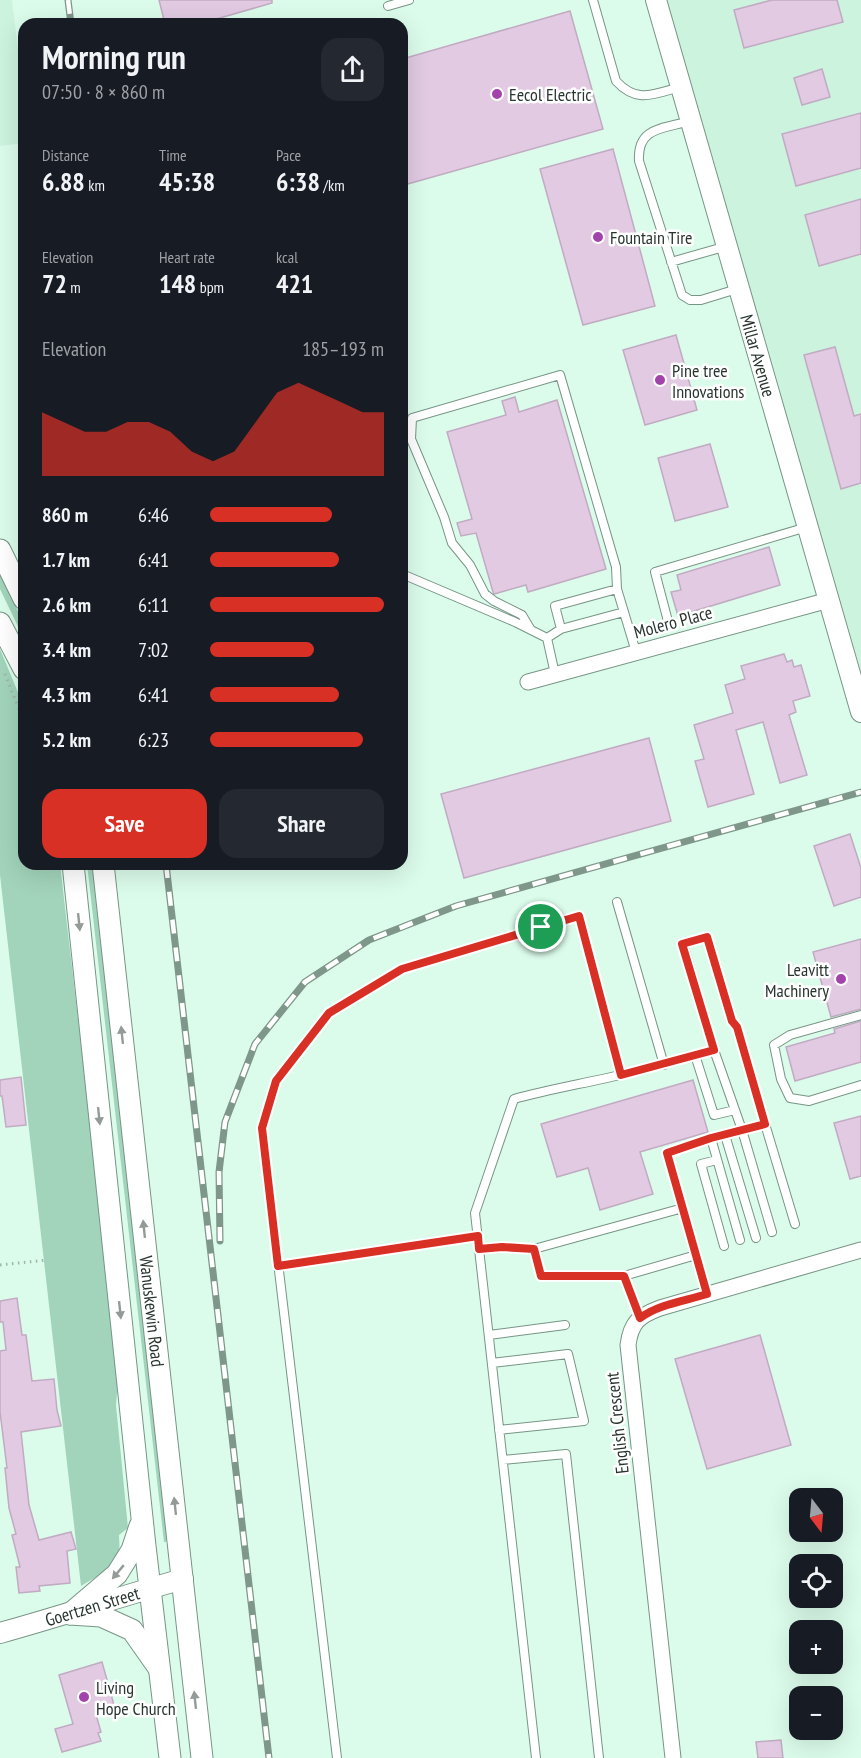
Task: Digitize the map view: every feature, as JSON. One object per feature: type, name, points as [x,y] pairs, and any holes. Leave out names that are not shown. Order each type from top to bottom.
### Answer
[{"type":"main road","points":[[0,550],[18,586]]},
{"type":"main road","points":[[0,623],[14,670]]},
{"type":"main road","name":"Wanuskewin Road","points":[[74,870],[170,1758]]},
{"type":"main road","name":"Wanuskewin Road","points":[[104,870],[202,1758]]},
{"type":"main road","points":[[70,1614],[117,1574],[132,1550],[143,1520]]},
{"type":"main road","points":[[70,1614],[100,1616],[132,1630],[160,1669]]},
{"type":"street","name":"Millar Avenue","points":[[656,0],[861,712]]},
{"type":"street","name":"Molero Place","points":[[528,682],[829,600]]},
{"type":"street","points":[[640,1318],[660,1308],[861,1250]]},
{"type":"street","name":"English Crescent","points":[[640,1318],[636,1320],[630,1332],[628,1345],[673,1758]]},
{"type":"street","name":"Goertzen Street","points":[[0,1633],[183,1579]]},
{"type":"lane","points":[[388,6],[409,0]]},
{"type":"lane","points":[[593,0],[616,81],[624,90],[634,95],[645,96],[681,86]]},
{"type":"lane","points":[[691,121],[650,132],[643,139],[639,150],[639,161],[681,295],[690,300],[701,300],[739,289]]},
{"type":"lane","points":[[671,262],[727,246]]},
{"type":"lane","points":[[531,630],[522,615],[485,594],[470,565],[452,543],[444,517],[411,439],[412,417],[560,375],[616,567],[617,589],[636,652]]},
{"type":"lane","points":[[669,625],[655,572],[808,527]]},
{"type":"lane","points":[[408,577],[547,638]]},
{"type":"lane","points":[[561,629],[555,606],[617,589]]},
{"type":"lane","points":[[547,638],[561,629],[624,612]]},
{"type":"lane","points":[[547,638],[555,674]]},
{"type":"lane","points":[[617,902],[664,1065]]},
{"type":"lane","points":[[337,1758],[262,1128],[276,1081],[329,1013],[402,969],[579,916],[621,1075]]},
{"type":"lane","points":[[772,1232],[682,944],[707,937],[732,1021],[737,1027],[795,1224]]},
{"type":"lane","points":[[861,1015],[790,1035],[774,1045],[781,1079],[790,1098],[809,1101],[861,1085]]},
{"type":"lane","points":[[536,1758],[475,1213],[514,1099],[664,1065],[714,1050]]},
{"type":"lane","points":[[695,1055],[714,1116],[735,1110]]},
{"type":"lane","points":[[707,1294],[667,1153],[711,1138],[765,1124]]},
{"type":"lane","points":[[725,1135],[756,1238]]},
{"type":"lane","points":[[711,1138],[740,1240]]},
{"type":"lane","points":[[717,1160],[701,1164],[724,1246]]},
{"type":"lane","points":[[479,1249],[502,1247],[534,1249],[683,1208]]},
{"type":"lane","points":[[278,1266],[478,1236]]},
{"type":"lane","points":[[534,1249],[541,1276],[624,1276],[696,1255]]},
{"type":"lane","points":[[624,1276],[640,1318]]},
{"type":"lane","points":[[489,1335],[565,1325]]},
{"type":"lane","points":[[492,1363],[568,1354],[584,1421],[499,1430]]},
{"type":"lane","points":[[503,1460],[566,1454],[599,1758]]},
{"type":"path","points":[[14,670],[18,691]]},
{"type":"path","points":[[0,1265],[47,1260]]},
{"type":"shaded area","points":[[0,0],[12,0],[18,48],[18,144],[0,146]]},
{"type":"shaded area","points":[[656,0],[861,0],[861,713]]},
{"type":"shaded area","points":[[0,574],[18,612],[18,626],[0,589]]},
{"type":"shaded area","points":[[0,649],[18,692],[18,870],[61,870],[119,1371],[116,1405],[128,1528],[119,1535],[119,1550],[110,1567],[81,1586],[0,875]]},
{"type":"shaded area","points":[[88,870],[94,870],[168,1531],[166,1542],[164,1542]]},
{"type":"building","points":[[159,0],[272,0],[272,3],[220,18],[164,18]]},
{"type":"building","points":[[772,0],[837,0],[843,22],[744,48],[734,10]]},
{"type":"building","name":"Eecol Electric","points":[[570,11],[603,129],[408,184],[408,57]]},
{"type":"building","points":[[822,69],[830,97],[802,105],[794,78]]},
{"type":"building","points":[[861,113],[861,168],[796,186],[782,134]]},
{"type":"building","name":"Fountain Tire","points":[[613,149],[655,306],[583,325],[540,169]]},
{"type":"building","points":[[861,199],[861,254],[819,266],[805,215]]},
{"type":"building","name":"Pine tree Innovations","points":[[676,335],[697,410],[645,425],[623,350]]},
{"type":"building","points":[[835,347],[854,416],[861,414],[861,483],[841,489],[804,355]]},
{"type":"building","points":[[515,397],[519,412],[557,400],[606,569],[528,592],[526,585],[494,594],[476,533],[461,536],[457,523],[472,519],[447,432],[506,415],[502,401]]},
{"type":"building","points":[[710,444],[728,507],[675,521],[658,458]]},
{"type":"building","points":[[769,547],[780,585],[678,616],[671,592],[681,590],[677,575]]},
{"type":"building","points":[[784,654],[787,662],[792,660],[794,667],[801,665],[810,696],[793,701],[796,712],[789,715],[807,775],[780,783],[763,722],[736,730],[754,794],[708,807],[695,761],[704,759],[694,725],[733,713],[725,685],[745,679],[741,666]]},
{"type":"building","points":[[649,738],[671,821],[464,878],[441,794]]},
{"type":"building","points":[[850,834],[861,868],[861,897],[834,906],[814,846]]},
{"type":"building","name":"Leavitt Machinery","points":[[861,939],[861,1009],[831,1017],[813,952]]},
{"type":"building","points":[[861,1021],[861,1062],[795,1081],[786,1047],[835,1033],[834,1029]]},
{"type":"building","points":[[21,1077],[26,1125],[6,1127],[2,1096],[0,1096],[0,1080]]},
{"type":"building","points":[[693,1080],[708,1132],[640,1152],[653,1194],[600,1210],[588,1168],[557,1177],[541,1124]]},
{"type":"building","points":[[861,1116],[861,1176],[850,1179],[834,1123]]},
{"type":"building","points":[[17,1298],[22,1335],[26,1335],[32,1381],[54,1379],[61,1426],[21,1432],[29,1505],[39,1540],[71,1532],[76,1549],[67,1551],[70,1583],[39,1586],[40,1591],[19,1593],[16,1567],[20,1567],[12,1535],[16,1534],[9,1508],[0,1412],[0,1351],[6,1350],[3,1322],[0,1322],[0,1301]]},
{"type":"building","points":[[760,1335],[791,1445],[707,1469],[675,1359]]},
{"type":"building","points":[[102,1662],[114,1705],[95,1711],[101,1741],[62,1752],[55,1729],[73,1724],[59,1675]]},
{"type":"building","points":[[781,1740],[783,1758],[758,1758],[756,1742]]},
{"type":"railway","points":[[68,0],[70,18]]},
{"type":"railway","points":[[220,1241],[219,1172],[225,1122],[255,1044],[305,982],[369,940],[456,906],[861,792]]},
{"type":"railway","points":[[167,870],[269,1758]]},
{"type":"place","name":"Eecol Electric","points":[[497,94]]},
{"type":"place","name":"Fountain Tire","points":[[598,237]]},
{"type":"place","name":"Pine tree Innovations","points":[[660,380]]},
{"type":"place","name":"Leavitt Machinery","points":[[841,979]]},
{"type":"place","name":"Living Hope Church","points":[[84,1697]]},
{"type":"route","points":[[579,916],[621,1075],[714,1050],[682,944],[707,937],[732,1021],[737,1027],[765,1124],[711,1138],[667,1153],[707,1294],[660,1308],[640,1318],[624,1276],[541,1276],[534,1249],[502,1247],[479,1249],[478,1236],[278,1266],[262,1128],[276,1081],[329,1013],[402,969],[541,927],[579,916]]}]
